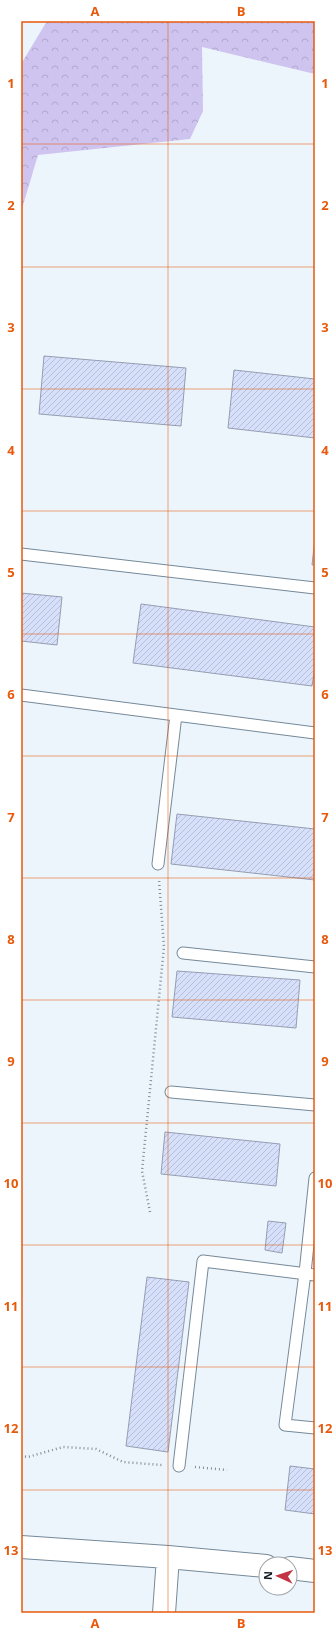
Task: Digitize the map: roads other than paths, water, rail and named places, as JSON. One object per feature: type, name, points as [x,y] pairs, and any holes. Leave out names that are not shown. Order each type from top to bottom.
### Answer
[{"type":"street","points":[[21,1547],[168,1557],[258,1565]]},
{"type":"street","points":[[164,1613],[168,1557]]},
{"type":"street","points":[[298,1569],[315,1571]]},
{"type":"lane","points":[[21,554],[315,588]]},
{"type":"lane","points":[[21,695],[315,733]]},
{"type":"lane","points":[[158,864],[176,715]]},
{"type":"lane","points":[[183,953],[315,967]]},
{"type":"lane","points":[[171,1092],[315,1105]]},
{"type":"lane","points":[[315,1178],[310,1274],[285,1425],[315,1428]]},
{"type":"lane","points":[[179,1466],[203,1261],[310,1274]]}]
